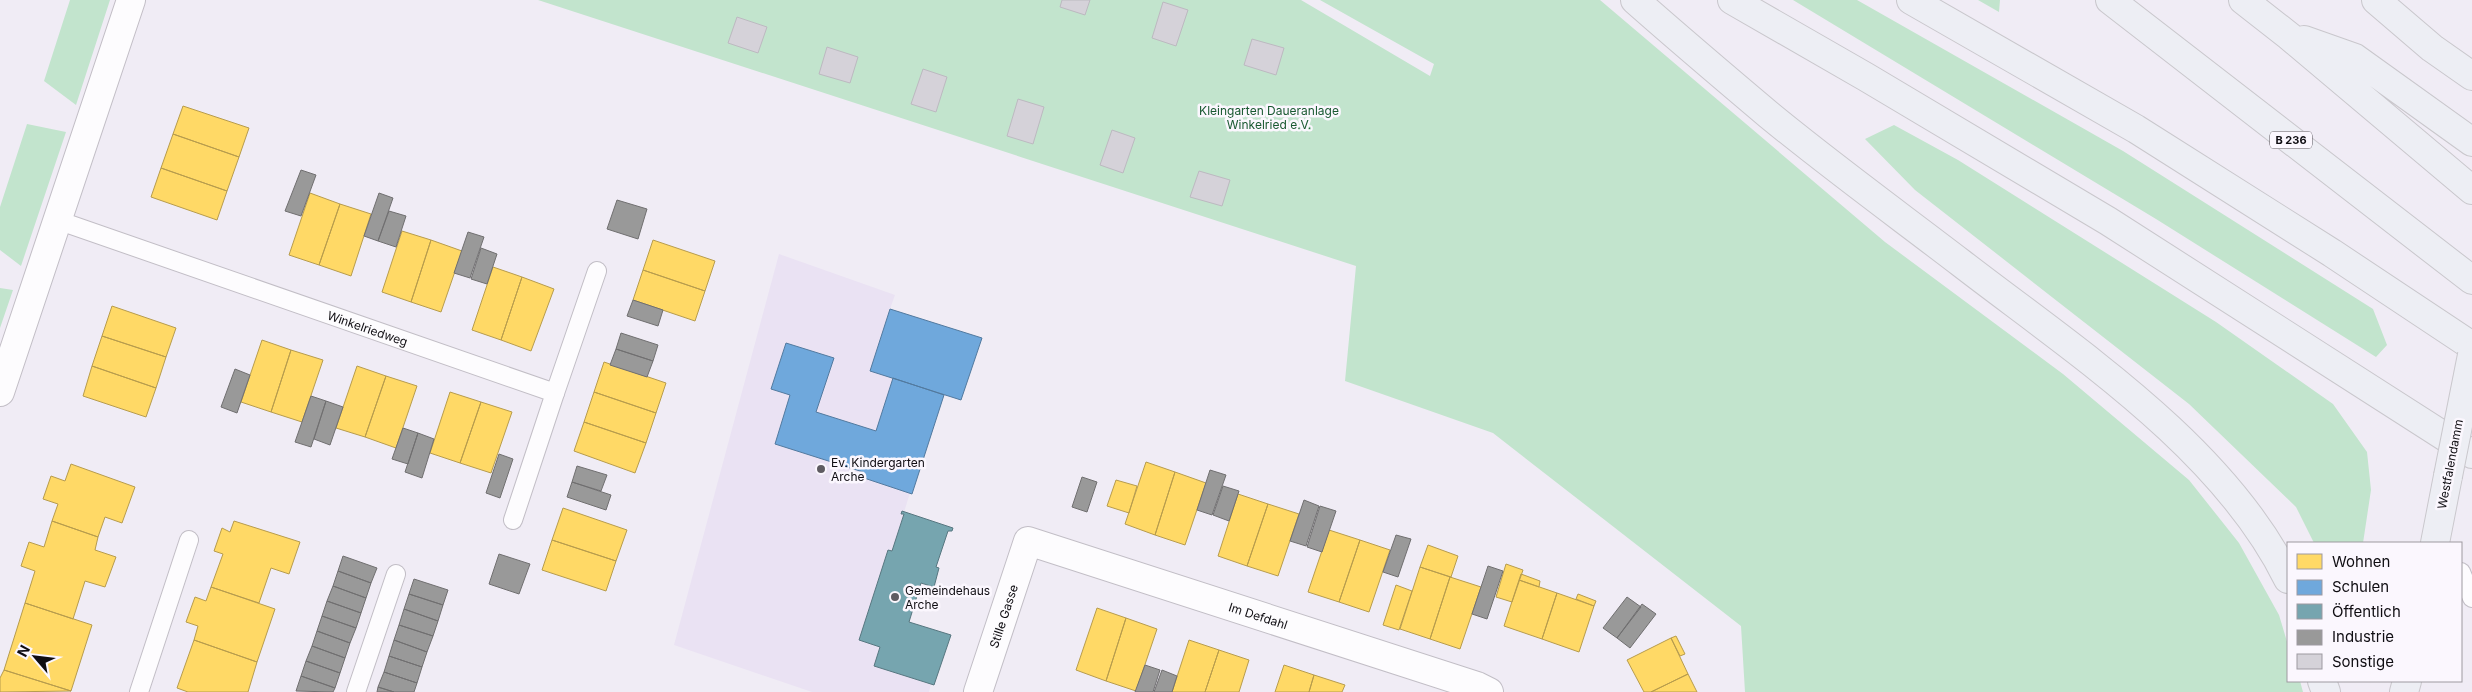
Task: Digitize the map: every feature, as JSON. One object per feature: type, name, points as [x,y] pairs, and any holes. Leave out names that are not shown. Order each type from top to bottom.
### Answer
[{"type":"highway","points":[[1635,0],[1770,116],[2097,368],[2165,425],[2220,477],[2258,526],[2287,576]]},
{"type":"highway","points":[[1732,0],[1866,77],[2108,221],[2472,454]]},
{"type":"highway","points":[[1911,0],[2136,129],[2332,253],[2472,346]]},
{"type":"highway","name":"B 236","points":[[2110,0],[2472,280]]},
{"type":"highway","points":[[2243,0],[2289,36],[2472,190]]},
{"type":"highway","points":[[2376,0],[2432,48],[2472,76]]},
{"type":"highway","points":[[2289,36],[2355,58],[2472,142]]},
{"type":"highway","name":"Westfalendamm","points":[[2435,542],[2472,355]]},
{"type":"street","points":[[0,392],[132,0]]},
{"type":"street","name":"Stille Gasse","points":[[978,692],[1028,540]]},
{"type":"street","name":"Im Defdahl","points":[[1028,540],[1467,683],[1489,692]]},
{"type":"lane","name":"Winkelriedweg","points":[[57,220],[555,393]]},
{"type":"lane","points":[[513,520],[597,271]]},
{"type":"lane","points":[[139,692],[189,540]]},
{"type":"lane","points":[[356,692],[396,574]]},
{"type":"lane","points":[[2462,574],[2472,598]]},
{"type":"shaded area","name":"Ev. Kindergarten Arche","points":[[779,254],[895,295],[890,309],[982,338],[961,400],[944,395],[912,494],[910,493],[904,512],[902,511],[904,514],[892,551],[888,551],[859,640],[880,647],[875,666],[931,684],[929,692],[812,692],[674,645]]},
{"type":"green space","points":[[70,0],[110,0],[76,105],[44,81]]},
{"type":"green space","name":"Kleingarten Daueranlage Winkelried e.V.","points":[[538,0],[1301,0],[1430,76],[1434,64],[1320,0],[1600,0],[1885,242],[2063,374],[2189,480],[2239,543],[2279,615],[2287,642],[2287,682],[2300,682],[2303,692],[1745,692],[1741,626],[1493,433],[1345,381],[1356,266]]},
{"type":"green space","points":[[1793,0],[1857,0],[2123,151],[2373,309],[2387,345],[2376,357],[2156,219]]},
{"type":"green space","points":[[1978,0],[2000,0],[1999,12]]},
{"type":"green space","points":[[27,124],[66,132],[21,266],[0,250],[0,207]]},
{"type":"green space","points":[[1894,125],[1958,160],[2216,322],[2333,404],[2367,452],[2371,490],[2363,542],[2314,542],[2296,507],[2189,404],[1915,190],[1865,139]]},
{"type":"green space","points":[[0,288],[13,290],[0,328]]},
{"type":"building: Wohnen","points":[[183,106],[249,128],[239,157],[173,134]]},
{"type":"building: Wohnen","points":[[173,134],[239,157],[227,191],[161,168]]},
{"type":"building: Wohnen","points":[[161,168],[227,191],[217,220],[151,197]]},
{"type":"building: Wohnen","points":[[310,193],[340,204],[319,265],[289,255]]},
{"type":"building: Wohnen","points":[[340,204],[371,214],[351,276],[319,265]]},
{"type":"building: Wohnen","points":[[402,231],[431,240],[411,302],[382,292]]},
{"type":"building: Wohnen","points":[[431,240],[462,251],[441,312],[411,302]]},
{"type":"building: Wohnen","points":[[653,240],[715,261],[705,291],[643,270]]},
{"type":"building: Wohnen","points":[[493,267],[522,277],[501,340],[472,330]]},
{"type":"building: Wohnen","points":[[643,270],[705,291],[695,321],[633,300]]},
{"type":"building: Wohnen","points":[[522,277],[554,289],[531,351],[501,340]]},
{"type":"building: Wohnen","points":[[112,306],[176,328],[166,357],[102,336]]},
{"type":"building: Wohnen","points":[[102,336],[166,357],[156,388],[92,366]]},
{"type":"building: Wohnen","points":[[262,340],[291,350],[271,412],[241,402]]},
{"type":"building: Wohnen","points":[[291,350],[323,360],[302,422],[271,412]]},
{"type":"building: Wohnen","points":[[604,362],[666,383],[656,413],[594,392]]},
{"type":"building: Wohnen","points":[[92,366],[156,388],[146,417],[83,396]]},
{"type":"building: Wohnen","points":[[357,366],[386,376],[365,437],[336,428]]},
{"type":"building: Wohnen","points":[[386,376],[417,386],[396,448],[365,437]]},
{"type":"building: Wohnen","points":[[450,392],[481,402],[460,463],[430,453]]},
{"type":"building: Wohnen","points":[[594,392],[656,413],[646,443],[584,422]]},
{"type":"building: Wohnen","points":[[481,402],[512,412],[491,473],[460,463]]},
{"type":"building: Wohnen","points":[[584,422],[646,443],[635,473],[574,451]]},
{"type":"building: Wohnen","points":[[1146,462],[1175,472],[1155,535],[1125,524]]},
{"type":"building: Wohnen","points":[[71,464],[135,487],[122,523],[105,517],[98,537],[52,521],[58,504],[43,499],[51,476],[65,481]]},
{"type":"building: Wohnen","points":[[1175,472],[1206,483],[1185,545],[1155,535]]},
{"type":"building: Wohnen","points":[[1116,480],[1137,486],[1129,513],[1107,506]]},
{"type":"building: Wohnen","points":[[1238,494],[1268,504],[1247,566],[1218,556]]},
{"type":"building: Wohnen","points":[[1268,504],[1299,514],[1278,576],[1247,566]]},
{"type":"building: Wohnen","points":[[563,508],[627,530],[616,561],[552,540]]},
{"type":"building: Wohnen","points":[[52,521],[98,537],[95,550],[116,557],[105,587],[85,581],[73,619],[25,603],[35,571],[21,566],[29,542],[44,547]]},
{"type":"building: Wohnen","points":[[234,521],[300,542],[289,574],[271,568],[259,603],[211,587],[223,554],[214,551],[222,528],[230,532]]},
{"type":"building: Wohnen","points":[[1329,530],[1360,540],[1339,602],[1308,592]]},
{"type":"building: Wohnen","points":[[552,540],[616,561],[606,591],[542,570]]},
{"type":"building: Wohnen","points":[[1360,540],[1390,550],[1369,612],[1339,602]]},
{"type":"building: Wohnen","points":[[1428,545],[1458,556],[1451,577],[1420,567]]},
{"type":"building: Wohnen","points":[[1506,564],[1523,570],[1512,602],[1496,597]]},
{"type":"building: Wohnen","points":[[1420,567],[1450,577],[1430,639],[1400,629]]},
{"type":"building: Wohnen","points":[[1521,574],[1540,581],[1539,587],[1519,580]]},
{"type":"building: Wohnen","points":[[1450,577],[1481,587],[1460,649],[1430,639]]},
{"type":"building: Wohnen","points":[[1519,580],[1557,593],[1542,639],[1504,626]]},
{"type":"building: Wohnen","points":[[1396,585],[1412,591],[1399,630],[1383,625]]},
{"type":"building: Wohnen","points":[[211,587],[275,609],[257,662],[194,640],[198,626],[186,622],[195,597],[206,601]]},
{"type":"building: Wohnen","points":[[1557,593],[1594,606],[1579,652],[1542,639]]},
{"type":"building: Wohnen","points":[[1578,594],[1596,601],[1594,606],[1576,599]]},
{"type":"building: Wohnen","points":[[25,603],[92,625],[71,691],[4,670]]},
{"type":"building: Wohnen","points":[[1097,608],[1126,618],[1106,681],[1076,670]]},
{"type":"building: Wohnen","points":[[1126,618],[1157,629],[1136,691],[1106,681]]},
{"type":"building: Wohnen","points":[[1676,636],[1685,654],[1680,656],[1671,638]]},
{"type":"building: Wohnen","points":[[1671,638],[1688,674],[1651,692],[1644,692],[1627,660]]},
{"type":"building: Wohnen","points":[[194,640],[257,662],[248,692],[188,692],[177,688]]},
{"type":"building: Wohnen","points":[[1189,640],[1219,650],[1205,692],[1172,692]]},
{"type":"building: Wohnen","points":[[1219,650],[1249,660],[1239,692],[1205,692]]},
{"type":"building: Wohnen","points":[[1284,665],[1314,675],[1309,692],[1275,692]]},
{"type":"building: Wohnen","points":[[4,670],[71,691],[0,692],[0,678]]},
{"type":"building: Wohnen","points":[[1688,674],[1697,692],[1651,692]]},
{"type":"building: Wohnen","points":[[1314,675],[1345,685],[1342,692],[1309,692]]},
{"type":"building: Schulen","points":[[890,309],[982,338],[961,400],[870,371]]},
{"type":"building: Schulen","points":[[786,343],[834,358],[816,412],[876,431],[893,378],[944,395],[912,494],[861,477],[863,472],[775,444],[790,395],[771,389]]},
{"type":"building: Öffentlich","name":"Gemeindehaus Arche","points":[[902,511],[953,528],[952,531],[948,531],[936,567],[939,568],[934,587],[921,583],[909,622],[951,635],[934,685],[874,666],[880,647],[859,640],[888,550],[892,551],[904,514],[901,514]]},
{"type":"building: Industrie","points":[[301,170],[316,175],[301,216],[285,211]]},
{"type":"building: Industrie","points":[[379,193],[393,198],[378,241],[364,236]]},
{"type":"building: Industrie","points":[[617,200],[647,209],[638,239],[607,229]]},
{"type":"building: Industrie","points":[[389,211],[406,216],[396,247],[378,241]]},
{"type":"building: Industrie","points":[[468,232],[484,237],[470,278],[454,273]]},
{"type":"building: Industrie","points":[[481,248],[497,254],[487,284],[471,279]]},
{"type":"building: Industrie","points":[[633,300],[663,310],[658,326],[627,316]]},
{"type":"building: Industrie","points":[[621,333],[658,345],[653,361],[616,349]]},
{"type":"building: Industrie","points":[[616,349],[653,361],[647,377],[610,365]]},
{"type":"building: Industrie","points":[[235,369],[250,375],[237,413],[221,407]]},
{"type":"building: Industrie","points":[[311,396],[326,401],[311,447],[295,442]]},
{"type":"building: Industrie","points":[[326,401],[343,407],[330,445],[314,439]]},
{"type":"building: Industrie","points":[[403,428],[418,433],[408,464],[392,459]]},
{"type":"building: Industrie","points":[[418,433],[434,439],[422,478],[405,472]]},
{"type":"building: Industrie","points":[[499,454],[513,459],[500,498],[486,493]]},
{"type":"building: Industrie","points":[[577,466],[607,475],[601,491],[572,482]]},
{"type":"building: Industrie","points":[[1210,470],[1226,475],[1212,515],[1197,510]]},
{"type":"building: Industrie","points":[[1082,477],[1097,482],[1087,512],[1072,507]]},
{"type":"building: Industrie","points":[[572,482],[611,495],[606,510],[567,497]]},
{"type":"building: Industrie","points":[[1223,486],[1239,491],[1229,521],[1213,515]]},
{"type":"building: Industrie","points":[[1304,500],[1319,506],[1306,546],[1290,541]]},
{"type":"building: Industrie","points":[[1320,506],[1336,511],[1322,552],[1307,547]]},
{"type":"building: Industrie","points":[[1396,535],[1411,539],[1398,577],[1383,572]]},
{"type":"building: Industrie","points":[[499,554],[530,564],[519,594],[489,584]]},
{"type":"building: Industrie","points":[[343,556],[377,568],[371,583],[338,571]]},
{"type":"building: Industrie","points":[[1488,566],[1503,571],[1487,619],[1472,614]]},
{"type":"building: Industrie","points":[[338,571],[371,583],[366,598],[333,586]]},
{"type":"building: Industrie","points":[[414,579],[448,590],[443,605],[409,594]]},
{"type":"building: Industrie","points":[[333,586],[366,598],[361,613],[327,601]]},
{"type":"building: Industrie","points":[[409,594],[443,605],[438,621],[404,609]]},
{"type":"building: Industrie","points":[[1627,597],[1641,607],[1617,638],[1603,628]]},
{"type":"building: Industrie","points":[[327,601],[361,613],[356,628],[322,616]]},
{"type":"building: Industrie","points":[[1642,604],[1656,614],[1630,648],[1617,638]]},
{"type":"building: Industrie","points":[[404,609],[438,621],[433,636],[399,625]]},
{"type":"building: Industrie","points":[[322,616],[356,628],[350,643],[317,631]]},
{"type":"building: Industrie","points":[[399,625],[433,636],[427,652],[394,640]]},
{"type":"building: Industrie","points":[[317,631],[350,643],[345,658],[312,646]]},
{"type":"building: Industrie","points":[[394,640],[427,652],[422,667],[389,656]]},
{"type":"building: Industrie","points":[[312,646],[345,658],[340,673],[306,661]]},
{"type":"building: Industrie","points":[[389,656],[422,667],[417,683],[384,672]]},
{"type":"building: Industrie","points":[[306,661],[340,673],[335,688],[301,676]]},
{"type":"building: Industrie","points":[[1145,665],[1160,670],[1153,692],[1135,692]]},
{"type":"building: Industrie","points":[[1162,670],[1177,676],[1172,692],[1154,692]]},
{"type":"building: Industrie","points":[[384,672],[417,683],[414,692],[394,692],[378,687]]},
{"type":"building: Industrie","points":[[301,676],[335,688],[333,692],[296,691]]},
{"type":"building: Industrie","points":[[378,687],[394,692],[377,692]]},
{"type":"building: Sonstige","points":[[1062,0],[1090,0],[1085,15],[1060,7]]},
{"type":"building: Sonstige","points":[[1163,2],[1188,10],[1176,46],[1152,38]]},
{"type":"building: Sonstige","points":[[737,17],[767,27],[758,53],[728,43]]},
{"type":"building: Sonstige","points":[[1252,39],[1284,48],[1276,75],[1244,65]]},
{"type":"building: Sonstige","points":[[827,47],[858,57],[850,83],[819,74]]},
{"type":"building: Sonstige","points":[[923,69],[947,77],[936,112],[911,104]]},
{"type":"building: Sonstige","points":[[1018,99],[1044,107],[1033,144],[1007,136]]},
{"type":"building: Sonstige","points":[[1112,130],[1135,138],[1123,173],[1100,165]]},
{"type":"building: Sonstige","points":[[1199,171],[1230,180],[1222,206],[1190,197]]},
{"type":"place","name":"Ev. Kindergarten Arche","points":[[821,469]]},
{"type":"place","name":"Gemeindehaus Arche","points":[[895,597]]}]
